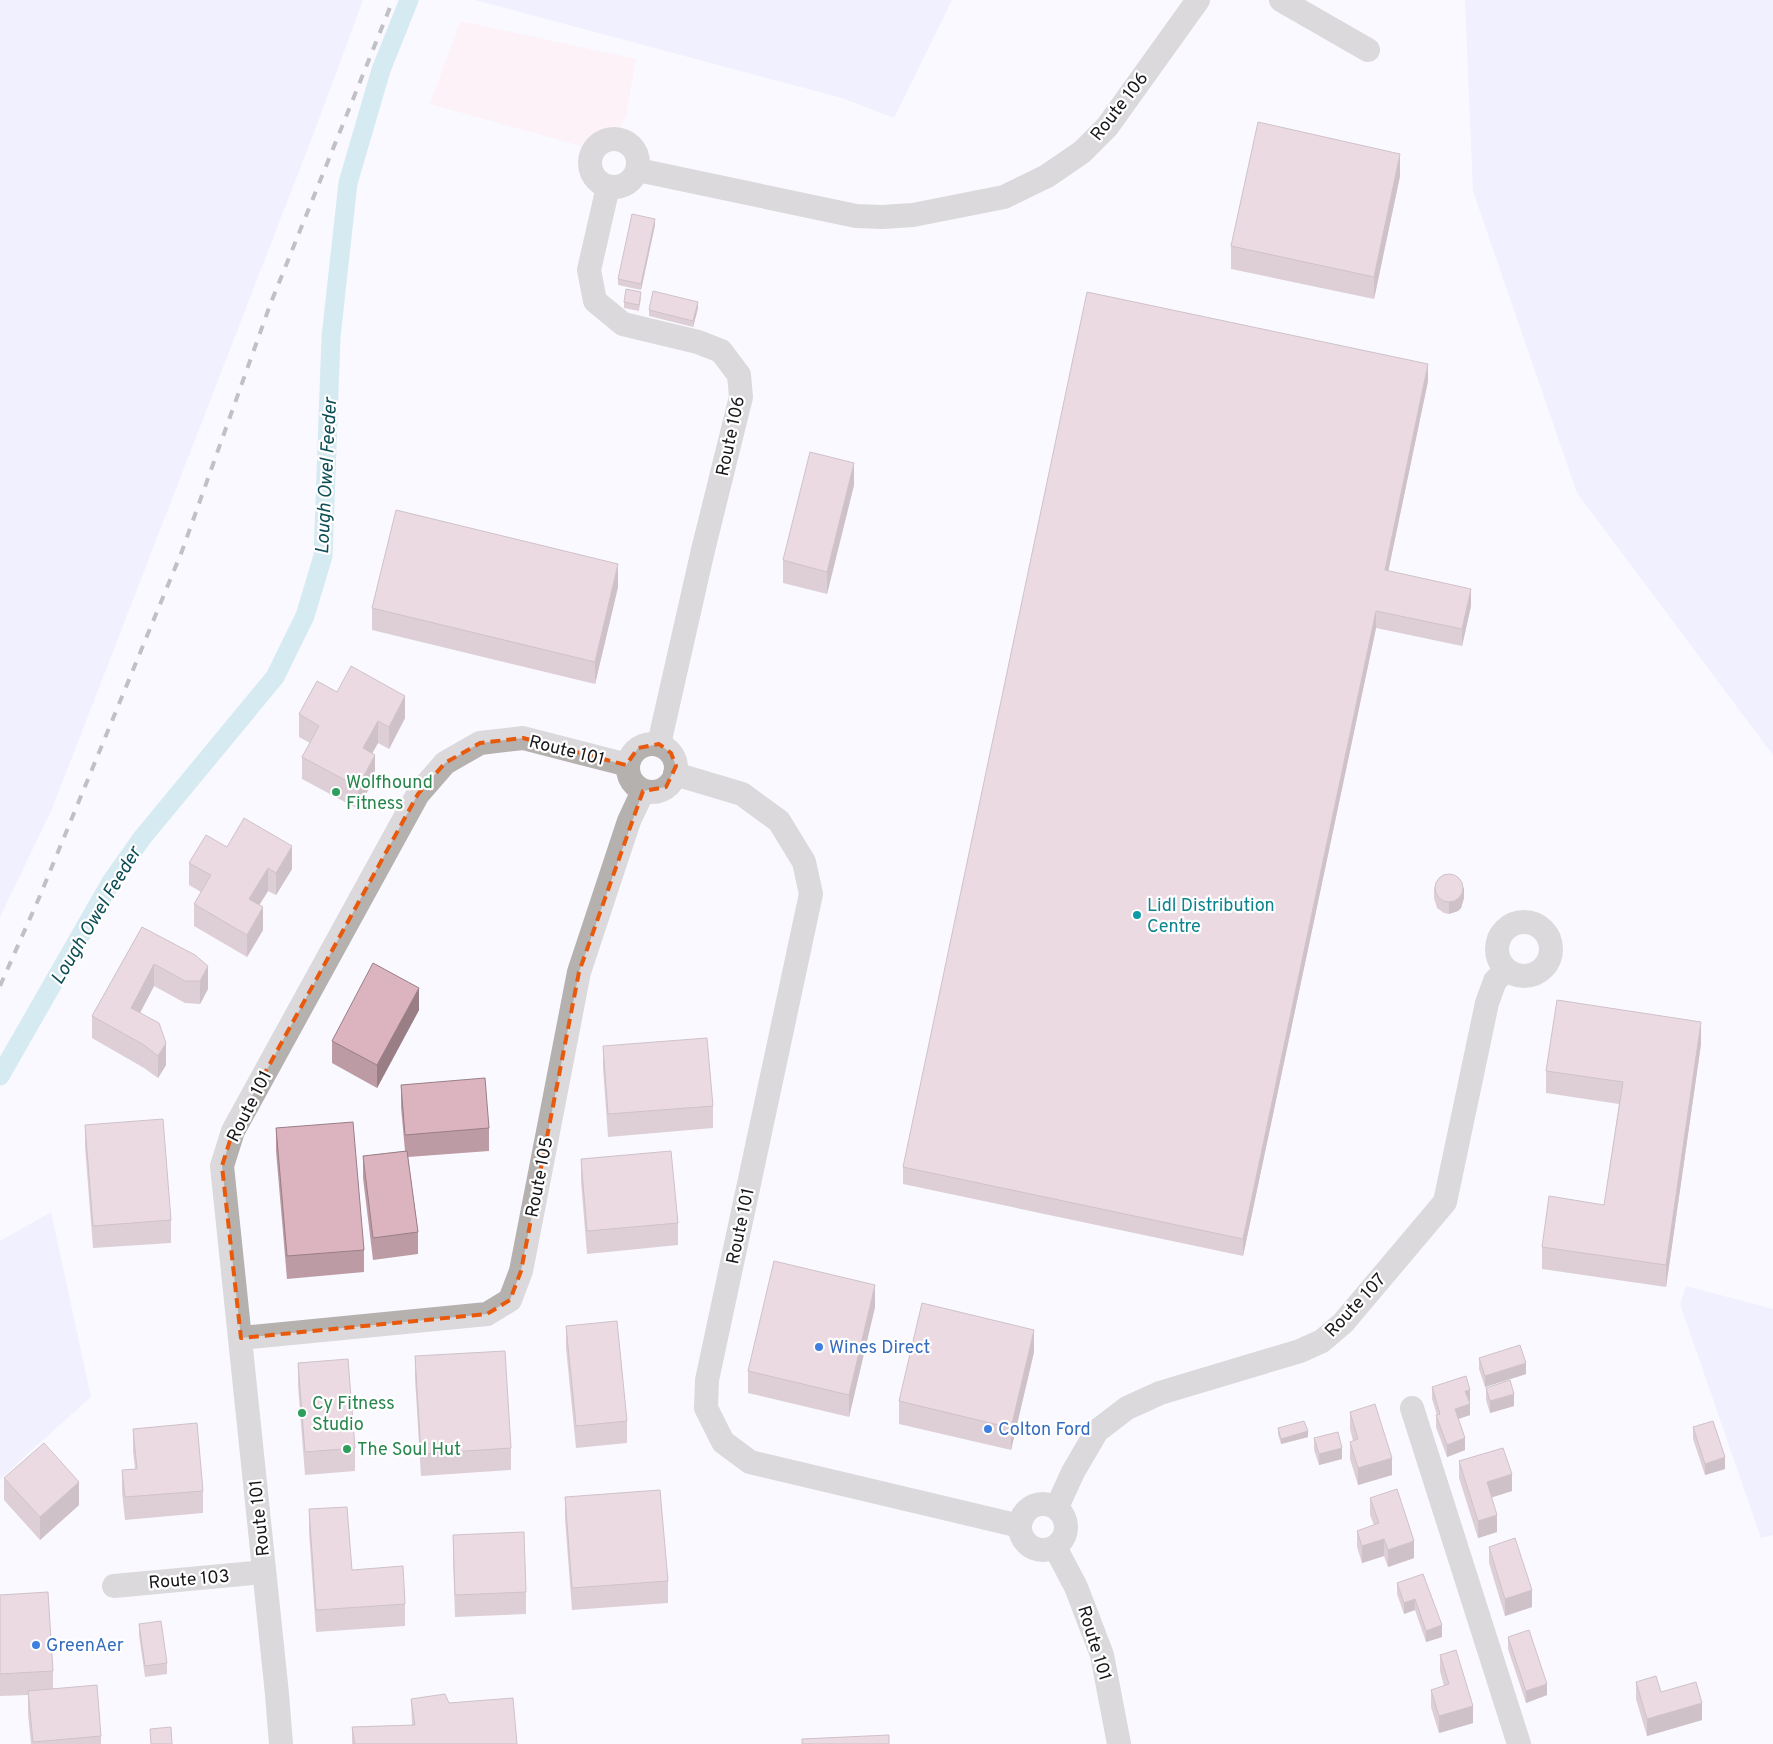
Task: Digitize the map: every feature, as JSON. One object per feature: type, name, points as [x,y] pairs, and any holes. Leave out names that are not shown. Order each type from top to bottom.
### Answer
[{"type":"street","name":"Route 106","points":[[638,170],[856,216],[913,215],[1004,197],[1047,176],[1082,152],[1107,127],[1198,0]]},
{"type":"street","points":[[1281,0],[1368,50]]},
{"type":"street","points":[[618,139],[626,142],[637,154],[638,170],[630,183],[623,186],[608,187],[600,184],[591,171],[591,154],[602,142],[618,139]]},
{"type":"street","name":"Route 106","points":[[608,187],[589,270],[595,301],[623,324],[698,342],[721,351],[739,375],[741,397],[659,744]]},
{"type":"street","name":"Route 101","points":[[281,1744],[222,1166],[233,1131],[418,794],[445,762],[480,743],[523,738],[628,765]]},
{"type":"street","points":[[643,790],[659,791],[672,781],[675,774],[674,759],[671,753],[659,744]]},
{"type":"street","name":"Route 101","points":[[643,790],[631,780],[628,773],[629,758],[638,748],[645,745],[659,744]]},
{"type":"street","name":"Route 101","points":[[675,774],[742,794],[779,821],[804,862],[811,894],[707,1380],[706,1408],[723,1442],[750,1462],[1020,1526]]},
{"type":"street","name":"Route 105","points":[[241,1338],[487,1314],[510,1300],[521,1271],[580,972],[629,821],[643,790]]},
{"type":"street","name":"Route 107","points":[[1056,1507],[1073,1472],[1098,1431],[1127,1408],[1160,1393],[1300,1350],[1322,1341],[1343,1323],[1445,1202],[1487,1003],[1495,981],[1506,970]]},
{"type":"street","points":[[1412,1408],[1519,1744]]},
{"type":"street","points":[[1036,1504],[1050,1504],[1062,1513],[1066,1520],[1067,1528],[1061,1542],[1048,1550],[1034,1549],[1023,1540],[1020,1526],[1024,1512],[1036,1504]]},
{"type":"street","name":"Route 101","points":[[1055,1547],[1076,1587],[1102,1655],[1119,1744]]},
{"type":"street","name":"Route 103","points":[[114,1586],[264,1572]]},
{"type":"highlighted area","points":[[523,738],[626,765],[638,748],[659,744],[671,753],[676,766],[666,787],[643,791],[579,972],[521,1271],[510,1300],[487,1314],[241,1338],[222,1166],[233,1131],[418,794],[445,763],[480,743]]},
{"type":"shaded area","points":[[0,0],[363,0],[318,122],[52,809],[0,917]]},
{"type":"shaded area","points":[[475,0],[952,0],[894,118],[842,98]]},
{"type":"shaded area","points":[[1465,0],[1773,0],[1773,755],[1577,493],[1473,191]]},
{"type":"shaded area","points":[[460,21],[636,59],[626,116],[619,129],[596,137],[589,141],[585,147],[430,104]]},
{"type":"shaded area","points":[[51,1212],[91,1397],[0,1480],[0,1241]]},
{"type":"shaded area","points":[[1686,1286],[1773,1309],[1773,1535],[1761,1538],[1680,1304]]},
{"type":"building","points":[[1258,122],[1400,154],[1374,277],[1231,246]]},
{"type":"building","points":[[632,214],[655,219],[641,284],[618,279]]},
{"type":"building","points":[[626,289],[641,292],[639,305],[624,302]]},
{"type":"building","points":[[653,291],[698,302],[693,321],[649,310]]},
{"type":"building","name":"Lidl Distribution Centre","points":[[1087,292],[1428,364],[1385,570],[1471,589],[1462,629],[1376,611],[1243,1239],[903,1167]]},
{"type":"building","points":[[810,452],[854,463],[827,572],[783,560]]},
{"type":"building","points":[[396,510],[618,564],[595,662],[372,608]]},
{"type":"building","points":[[351,666],[405,696],[389,727],[378,721],[363,748],[375,755],[358,787],[302,757],[319,726],[299,714],[317,681],[337,692]]},
{"type":"building","points":[[244,818],[292,846],[276,873],[268,868],[249,899],[263,907],[247,935],[194,904],[211,875],[189,863],[206,835],[227,847]]},
{"type":"building","points":[[1449,874],[1459,878],[1463,888],[1459,898],[1449,902],[1439,898],[1435,888],[1439,878]]},
{"type":"building","points":[[142,927],[195,955],[208,966],[200,981],[185,981],[154,964],[131,1008],[159,1023],[166,1043],[158,1056],[144,1045],[92,1016]]},
{"type":"building","points":[[373,963],[419,988],[377,1065],[332,1041]]},
{"type":"building","points":[[1557,1000],[1701,1022],[1666,1265],[1542,1247],[1549,1196],[1604,1205],[1623,1082],[1546,1071]]},
{"type":"building","points":[[707,1038],[713,1106],[608,1114],[603,1046]]},
{"type":"building","points":[[485,1078],[489,1128],[405,1135],[401,1085]]},
{"type":"building","points":[[163,1119],[171,1220],[93,1226],[85,1125]]},
{"type":"building","points":[[353,1122],[364,1250],[287,1256],[276,1128]]},
{"type":"building","points":[[407,1151],[418,1232],[373,1238],[363,1156]]},
{"type":"building","points":[[671,1151],[678,1223],[587,1231],[581,1159]]},
{"type":"building","points":[[774,1261],[875,1285],[849,1395],[748,1371]]},
{"type":"building","points":[[922,1303],[1034,1330],[1011,1428],[899,1401]]},
{"type":"building","points":[[617,1321],[627,1421],[576,1426],[566,1326]]},
{"type":"building","points":[[1520,1345],[1526,1363],[1485,1376],[1479,1358]]},
{"type":"building","points":[[505,1351],[511,1448],[421,1454],[415,1356]]},
{"type":"building","points":[[348,1359],[355,1448],[305,1452],[298,1363]]},
{"type":"building","points":[[1466,1376],[1470,1390],[1465,1391],[1470,1404],[1455,1409],[1465,1438],[1447,1445],[1436,1415],[1440,1414],[1432,1387]]},
{"type":"building","points":[[1510,1380],[1514,1394],[1490,1401],[1486,1388]]},
{"type":"building","points":[[1375,1404],[1392,1458],[1358,1468],[1350,1442],[1358,1439],[1350,1412]]},
{"type":"building","points":[[1304,1421],[1308,1431],[1281,1439],[1278,1428]]},
{"type":"building","points":[[1713,1421],[1725,1457],[1705,1464],[1693,1427]]},
{"type":"building","points":[[197,1423],[203,1491],[125,1497],[122,1470],[137,1469],[133,1429]]},
{"type":"building","points":[[1338,1432],[1342,1448],[1319,1454],[1314,1438]]},
{"type":"building","points":[[44,1443],[79,1482],[40,1517],[4,1478]]},
{"type":"building","points":[[1503,1448],[1512,1474],[1487,1482],[1497,1515],[1478,1521],[1459,1461]]},
{"type":"building","points":[[1397,1489],[1414,1541],[1388,1550],[1384,1539],[1362,1546],[1357,1531],[1379,1523],[1370,1498]]},
{"type":"building","points":[[660,1490],[668,1581],[572,1588],[565,1497]]},
{"type":"building","points":[[347,1507],[352,1570],[403,1566],[405,1604],[316,1610],[309,1509]]},
{"type":"building","points":[[524,1532],[526,1592],[455,1595],[453,1535]]},
{"type":"building","points":[[1515,1538],[1532,1590],[1505,1599],[1489,1547]]},
{"type":"building","points":[[1423,1574],[1442,1625],[1426,1631],[1415,1599],[1404,1603],[1397,1583]]},
{"type":"building","points":[[48,1592],[53,1671],[0,1674],[0,1595]]},
{"type":"building","points":[[161,1621],[167,1663],[145,1666],[139,1624]]},
{"type":"building","points":[[1529,1630],[1547,1684],[1526,1691],[1508,1637]]},
{"type":"building","points":[[1456,1650],[1473,1706],[1439,1716],[1431,1690],[1449,1684],[1440,1655]]},
{"type":"building","points":[[1656,1676],[1661,1692],[1696,1682],[1702,1703],[1647,1719],[1636,1682]]},
{"type":"building","points":[[97,1685],[101,1736],[33,1742],[28,1691]]},
{"type":"building","points":[[445,1694],[449,1703],[513,1698],[517,1744],[355,1744],[352,1727],[415,1725],[411,1699]]},
{"type":"building","points":[[171,1727],[172,1744],[151,1744],[150,1729]]},
{"type":"building","points":[[889,1735],[889,1744],[802,1744],[802,1739]]},
{"type":"waterway","name":"Lough Owel Feeder","points":[[0,1076],[111,882],[142,838],[275,677],[305,616],[323,556],[331,337],[348,183],[381,70],[409,0]]},
{"type":"railway","points":[[0,986],[39,898],[182,551],[270,305],[393,0]]},
{"type":"place","name":"Wolfhound Fitness","points":[[336,792]]},
{"type":"place","name":"Lidl Distribution Centre","points":[[1137,915]]},
{"type":"place","name":"Wines Direct","points":[[819,1347]]},
{"type":"place","name":"Cy Fitness Studio","points":[[302,1413]]},
{"type":"place","name":"Colton Ford","points":[[988,1429]]},
{"type":"place","name":"The Soul Hut","points":[[347,1449]]},
{"type":"place","name":"GreenAer","points":[[36,1645]]}]
